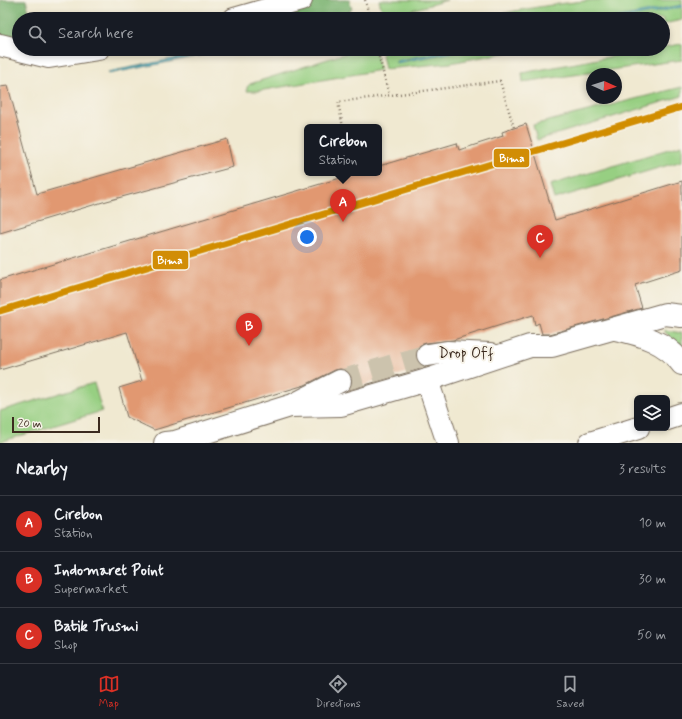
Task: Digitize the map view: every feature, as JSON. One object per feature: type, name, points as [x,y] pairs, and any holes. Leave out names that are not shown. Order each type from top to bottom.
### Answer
[{"type":"street","points":[[259,12],[301,0]]},
{"type":"street","points":[[0,45],[12,47]]},
{"type":"street","points":[[45,56],[55,56]]},
{"type":"street","points":[[290,406],[341,405],[427,380],[530,346],[552,346],[665,314],[682,316]]},
{"type":"street","points":[[614,329],[630,332],[652,340],[676,356],[682,364]]},
{"type":"street","name":"Drop Off","points":[[428,355],[447,352],[505,354]]},
{"type":"street","points":[[427,380],[448,443]]},
{"type":"street","points":[[165,443],[175,442],[290,406],[340,381]]},
{"type":"street","points":[[670,418],[682,414]]},
{"type":"street","points":[[590,443],[634,429]]},
{"type":"path","points":[[365,0],[368,12]]},
{"type":"path","points":[[379,56],[389,95]]},
{"type":"path","points":[[342,124],[338,102],[500,81],[514,128]]},
{"type":"green space","points":[[0,0],[26,0],[29,12],[12,12],[12,42],[0,35]]},
{"type":"green space","points":[[295,0],[349,0],[352,9],[348,12],[291,12]]},
{"type":"green space","points":[[379,0],[447,0],[405,12],[382,12]]},
{"type":"green space","points":[[597,0],[682,0],[682,20],[670,23],[670,12],[512,12],[567,3]]},
{"type":"green space","points":[[682,44],[682,60],[622,68],[586,68],[586,73],[523,82],[522,73],[614,56],[670,56],[670,46]]},
{"type":"green space","points":[[337,56],[377,56],[380,70],[258,91],[247,91],[247,87],[250,84]]},
{"type":"green space","points":[[382,56],[488,56],[450,63],[385,69]]},
{"type":"green space","points":[[682,87],[682,96],[537,140],[533,125],[615,104],[622,104],[622,102]]},
{"type":"green space","points":[[682,145],[682,161],[554,199],[550,185]]},
{"type":"green space","points":[[664,330],[682,333],[682,347],[665,332]]},
{"type":"green space","points":[[94,383],[102,411],[0,442],[0,411]]},
{"type":"water","points":[[682,5],[682,7],[656,12],[646,12]]},
{"type":"water","points":[[188,56],[199,56],[108,74],[108,72]]},
{"type":"water","points":[[421,56],[432,56],[396,63],[396,61]]},
{"type":"building","points":[[8,86],[37,194],[227,139],[233,167],[103,202],[0,233],[0,87]]},
{"type":"building","points":[[526,124],[555,220],[682,181],[682,270],[635,285],[642,308],[550,334],[542,334],[539,323],[535,325],[533,315],[453,340],[420,345],[417,350],[416,357],[419,363],[426,367],[423,368],[348,390],[352,382],[351,375],[346,370],[335,370],[305,385],[154,430],[127,417],[119,388],[142,381],[127,332],[0,370],[0,280],[347,176],[382,176],[382,165],[457,143],[459,150],[503,136],[502,132]]},
{"type":"tunnel","points":[[340,381],[428,355]]},
{"type":"transit line","name":"Bima","points":[[0,311],[682,107]]},
{"type":"place","name":"Cirebon","points":[[343,222]]},
{"type":"place","name":"Batik Trusmi","points":[[540,258]]},
{"type":"place","name":"Indomaret Point","points":[[249,346]]}]
